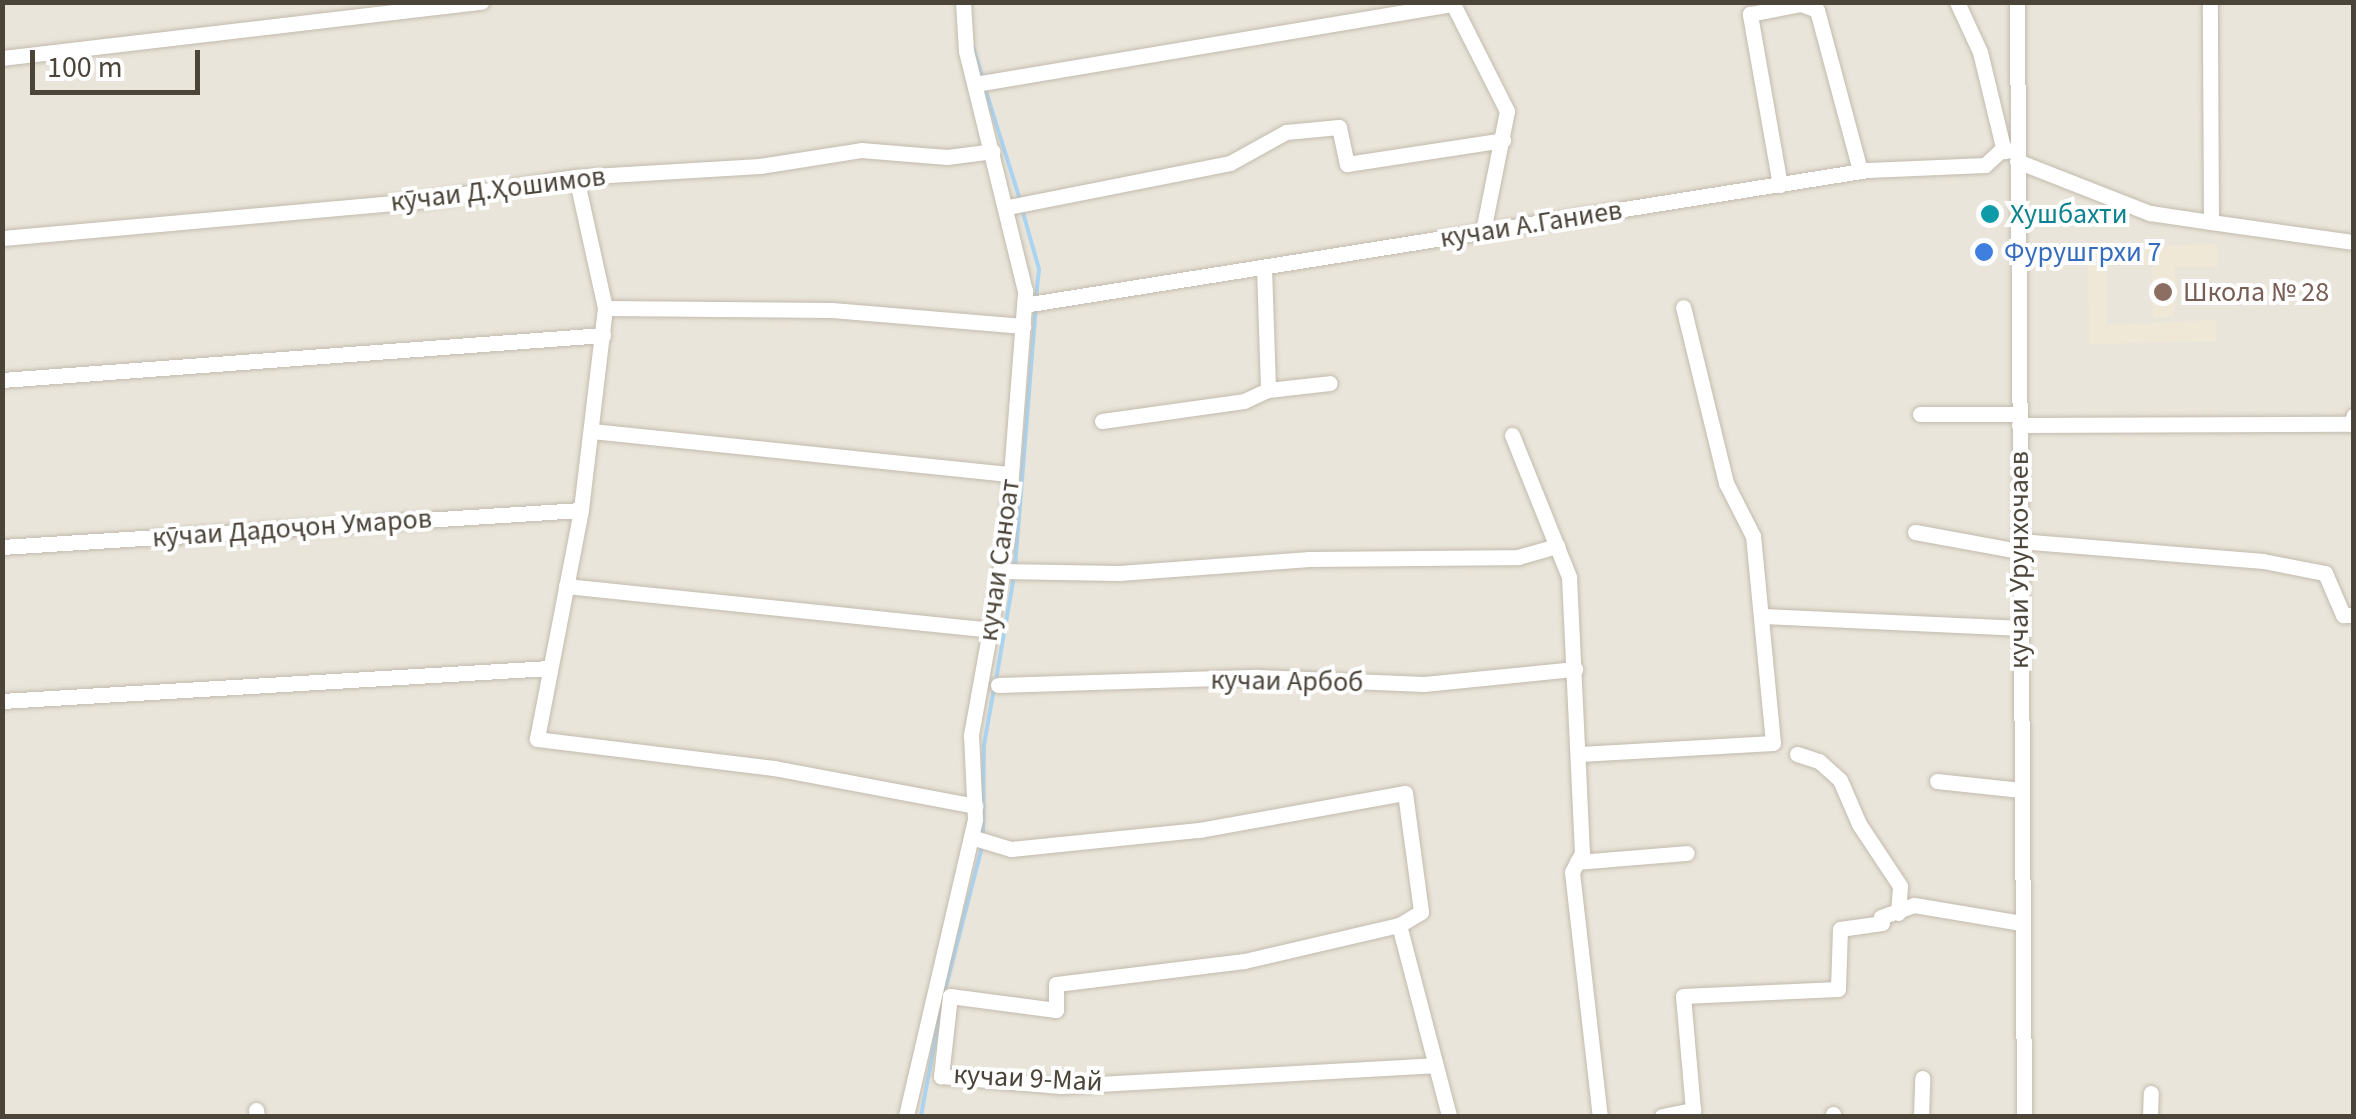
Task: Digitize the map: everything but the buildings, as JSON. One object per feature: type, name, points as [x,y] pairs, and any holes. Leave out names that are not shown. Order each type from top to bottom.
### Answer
[{"type":"street","points":[[2,58],[482,2]]},
{"type":"street","name":"кучаи Саноат","points":[[906,1116],[979,839],[971,735],[990,630],[1010,571],[1011,474],[1022,326],[1032,304],[1017,205],[993,150],[962,2]]},
{"type":"street","points":[[981,83],[1477,2]]},
{"type":"street","points":[[1957,2],[1980,52],[2013,154],[2150,213],[2354,242]]},
{"type":"street","name":"кучаи Урунхочаев","points":[[2017,2],[2013,154],[2024,1116]]},
{"type":"street","points":[[2210,2],[2211,222]]},
{"type":"street","points":[[1780,184],[1750,14],[1801,4],[1817,10],[1860,171]]},
{"type":"street","points":[[1457,7],[1507,112],[1483,231]]},
{"type":"street","points":[[1017,205],[1230,162],[1286,132],[1339,127],[1347,164],[1504,140]]},
{"type":"street","name":"кӯчаи Д.Ҳошимов","points":[[2,238],[424,200],[576,178],[760,166],[860,150],[947,157],[993,150]]},
{"type":"street","name":"кучаи А.Ганиев","points":[[1032,304],[1860,171],[1985,166],[2013,154]]},
{"type":"street","points":[[576,178],[605,308],[581,510],[536,739],[774,768],[975,806]]},
{"type":"street","points":[[1264,267],[1268,390]]},
{"type":"street","points":[[1580,754],[1773,743],[1765,616],[1754,536],[1726,483],[1683,307]]},
{"type":"street","points":[[605,308],[832,310],[1022,326]]},
{"type":"street","points":[[2,380],[602,335]]},
{"type":"street","points":[[1102,420],[1244,401],[1268,390],[1330,384]]},
{"type":"street","points":[[1920,414],[2351,424],[2354,415]]},
{"type":"street","points":[[592,431],[1011,474]]},
{"type":"street","points":[[1512,435],[1569,577],[1580,754],[1577,862],[1572,872],[1600,1116]]},
{"type":"street","name":"кӯчаи Дадоҷон Умаров","points":[[2,547],[581,510]]},
{"type":"street","points":[[1915,532],[2019,546],[2263,561],[2325,573],[2343,615],[2354,614]]},
{"type":"street","points":[[1010,571],[1518,556],[1556,546]]},
{"type":"street","points":[[566,586],[990,630]]},
{"type":"street","points":[[1765,616],[2020,628]]},
{"type":"street","points":[[2,700],[550,668]]},
{"type":"street","name":"кучаи Арбоб","points":[[998,685],[1258,677],[1424,684],[1575,669]]},
{"type":"street","points":[[1797,754],[1819,761],[1840,780],[1859,824],[1900,886],[1898,913]]},
{"type":"street","points":[[1937,780],[2021,790]]},
{"type":"street","points":[[979,839],[1011,849],[1199,830],[1406,792],[1421,912],[1399,925],[1449,1116]]},
{"type":"street","points":[[1577,862],[1687,853]]},
{"type":"street","points":[[1662,1116],[1693,1110],[1683,996],[1838,989],[1840,929],[1914,905],[2022,924]]},
{"type":"street","name":"кучаи 9-Май","points":[[1399,925],[1244,961],[1056,984],[1056,1010],[950,996],[941,1076],[1061,1086],[1435,1064]]},
{"type":"street","points":[[1922,1078],[1922,1116]]},
{"type":"street","points":[[2150,1116],[2152,1093]]},
{"type":"shaded area","points":[[3,3],[2353,3],[2353,1116],[3,1116]]},
{"type":"shaded area","name":"Школа № 28","points":[[2217,244],[2218,267],[2175,267],[2174,316],[2153,318],[2152,265],[2106,265],[2107,325],[2216,320],[2216,341],[2089,344],[2088,248]]},
{"type":"waterway","points":[[973,47],[982,76]]},
{"type":"waterway","points":[[984,85],[1020,200]]},
{"type":"waterway","points":[[1022,209],[1039,269],[1036,297]]},
{"type":"waterway","points":[[1015,566],[1036,307]]},
{"type":"waterway","points":[[996,680],[1014,576]]},
{"type":"waterway","points":[[983,834],[984,745],[994,689]]},
{"type":"waterway","points":[[944,994],[983,843]]},
{"type":"waterway","points":[[921,1116],[941,1008]]},
{"type":"place","name":"Хушбахти","points":[[1990,214]]},
{"type":"place","name":"Фурушгрхи 7","points":[[1984,252]]},
{"type":"place","name":"Школа № 28","points":[[2163,292]]}]
